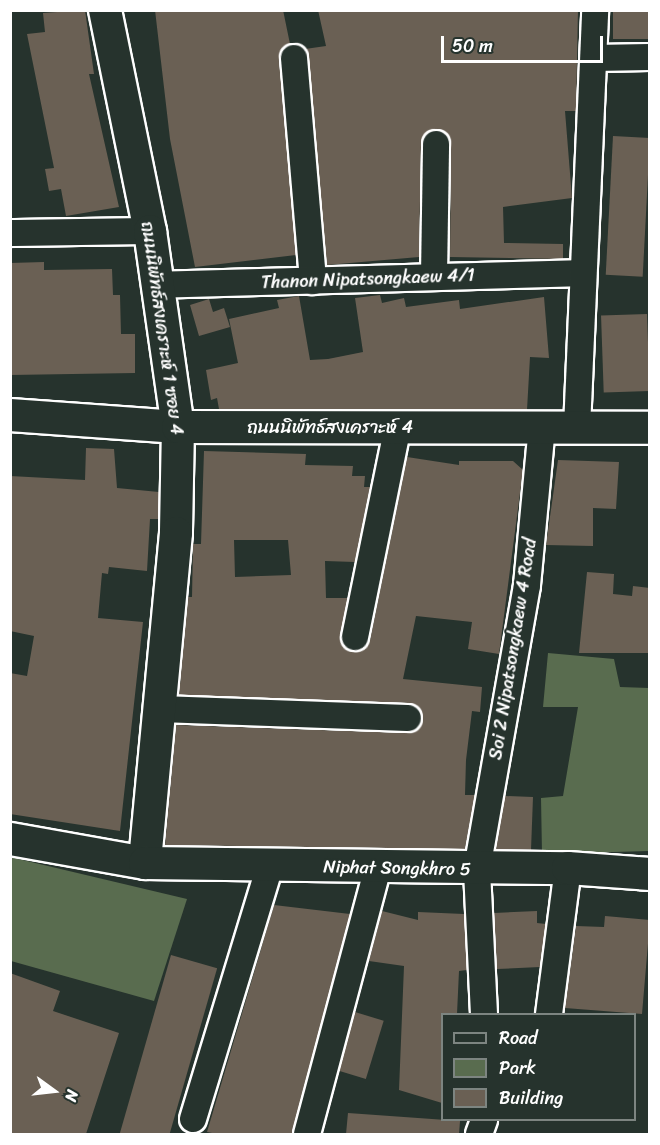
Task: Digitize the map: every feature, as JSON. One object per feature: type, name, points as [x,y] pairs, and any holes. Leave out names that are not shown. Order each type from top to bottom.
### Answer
[{"type":"street","name":"ถนนนิพัทธ์สงเคราะห์ 1 ซอย 4","points":[[105,10],[150,231],[155,285],[178,428],[176,533],[145,863]]},
{"type":"street","points":[[577,428],[595,10]]},
{"type":"street","points":[[594,58],[650,57]]},
{"type":"street","points":[[294,58],[313,281]]},
{"type":"street","points":[[434,276],[436,144]]},
{"type":"street","points":[[10,233],[150,231]]},
{"type":"street","name":"Thanon Nipatsongkaew 4/1","points":[[155,285],[582,273]]},
{"type":"street","name":"ถนนนิพัทธ์สงเคราะห์ 4","points":[[10,415],[178,428],[398,426],[650,428]]},
{"type":"street","points":[[355,637],[398,426]]},
{"type":"street","name":"Soi 2 Nipatsongkaew 4 Road","points":[[484,1013],[477,869],[527,585],[542,427]]},
{"type":"street","points":[[159,709],[408,718]]},
{"type":"street","name":"Niphat Songkhro 5","points":[[10,839],[145,863],[477,869],[568,868],[650,874]]},
{"type":"street","points":[[193,1119],[270,865]]},
{"type":"street","points":[[307,1134],[378,867]]},
{"type":"street","points":[[549,1013],[568,868]]},
{"type":"green space","points":[[548,653],[614,659],[620,687],[649,688],[649,851],[542,854],[541,798],[563,796],[578,707],[543,707]]},
{"type":"green space","points":[[10,857],[187,899],[154,1001],[11,961]]},
{"type":"building","points":[[85,10],[94,74],[89,74],[119,207],[66,216],[61,189],[49,191],[45,169],[54,168],[27,34],[45,32],[43,13]]},
{"type":"building","points":[[155,10],[283,10],[290,44],[279,59],[296,255],[195,267],[170,139]]},
{"type":"building","points":[[318,10],[578,10],[576,111],[565,111],[572,198],[503,207],[504,243],[563,244],[563,259],[450,257],[451,144],[444,131],[436,129],[421,144],[419,257],[327,265],[305,49],[326,46]]},
{"type":"building","points":[[613,10],[648,10],[648,39],[613,39]]},
{"type":"building","points":[[613,136],[650,138],[643,277],[606,275]]},
{"type":"building","points":[[44,262],[44,270],[112,269],[113,295],[120,295],[121,334],[135,334],[135,373],[10,375],[10,263]]},
{"type":"building","points":[[380,295],[382,303],[404,298],[406,307],[459,300],[460,309],[544,297],[549,358],[530,357],[527,410],[219,409],[217,398],[211,400],[206,370],[238,363],[229,319],[279,308],[277,300],[299,296],[310,360],[328,359],[363,352],[355,298]]},
{"type":"building","points":[[209,299],[213,312],[224,308],[230,327],[199,336],[190,305]]},
{"type":"building","points":[[647,314],[650,391],[604,393],[601,316]]},
{"type":"building","points":[[86,448],[114,449],[117,488],[159,492],[158,519],[150,519],[147,571],[109,567],[108,574],[102,573],[98,618],[143,622],[120,831],[10,814],[10,673],[27,676],[34,636],[10,631],[10,476],[85,480]]},
{"type":"building","points":[[204,451],[306,454],[305,465],[353,466],[352,476],[365,476],[364,487],[370,487],[355,562],[325,561],[326,598],[348,598],[341,641],[353,652],[370,640],[407,457],[459,465],[459,461],[513,461],[523,470],[499,654],[468,649],[472,622],[416,616],[403,679],[482,687],[480,712],[472,711],[466,760],[465,795],[475,795],[465,849],[165,845],[176,725],[407,733],[423,719],[421,710],[409,703],[179,695],[188,597],[192,597],[193,544],[201,544]],"holes":[[[234,540],[288,540],[291,575],[235,577]]]},
{"type":"building","points":[[558,460],[619,462],[616,509],[593,508],[593,546],[546,545]]},
{"type":"building","points":[[587,572],[614,574],[613,594],[632,596],[633,586],[650,588],[650,653],[579,653]]},
{"type":"building","points":[[505,796],[533,797],[531,850],[496,849]]},
{"type":"building","points":[[274,905],[350,914],[292,1134],[207,1132]]},
{"type":"building","points":[[382,911],[418,920],[418,912],[464,914],[467,970],[459,971],[457,1013],[441,1013],[441,1103],[399,1090],[404,966],[369,961]]},
{"type":"building","points":[[537,911],[537,923],[546,924],[540,967],[497,969],[494,913]]},
{"type":"building","points":[[605,916],[650,920],[642,1014],[565,1008],[576,926],[604,927]]},
{"type":"building","points":[[171,955],[217,968],[170,1134],[120,1134]]},
{"type":"building","points":[[10,973],[60,991],[53,1011],[119,1033],[86,1134],[10,1134]]},
{"type":"building","points":[[355,1012],[384,1021],[366,1079],[337,1070]]},
{"type":"building","points":[[348,1113],[460,1121],[459,1134],[346,1134]]}]
